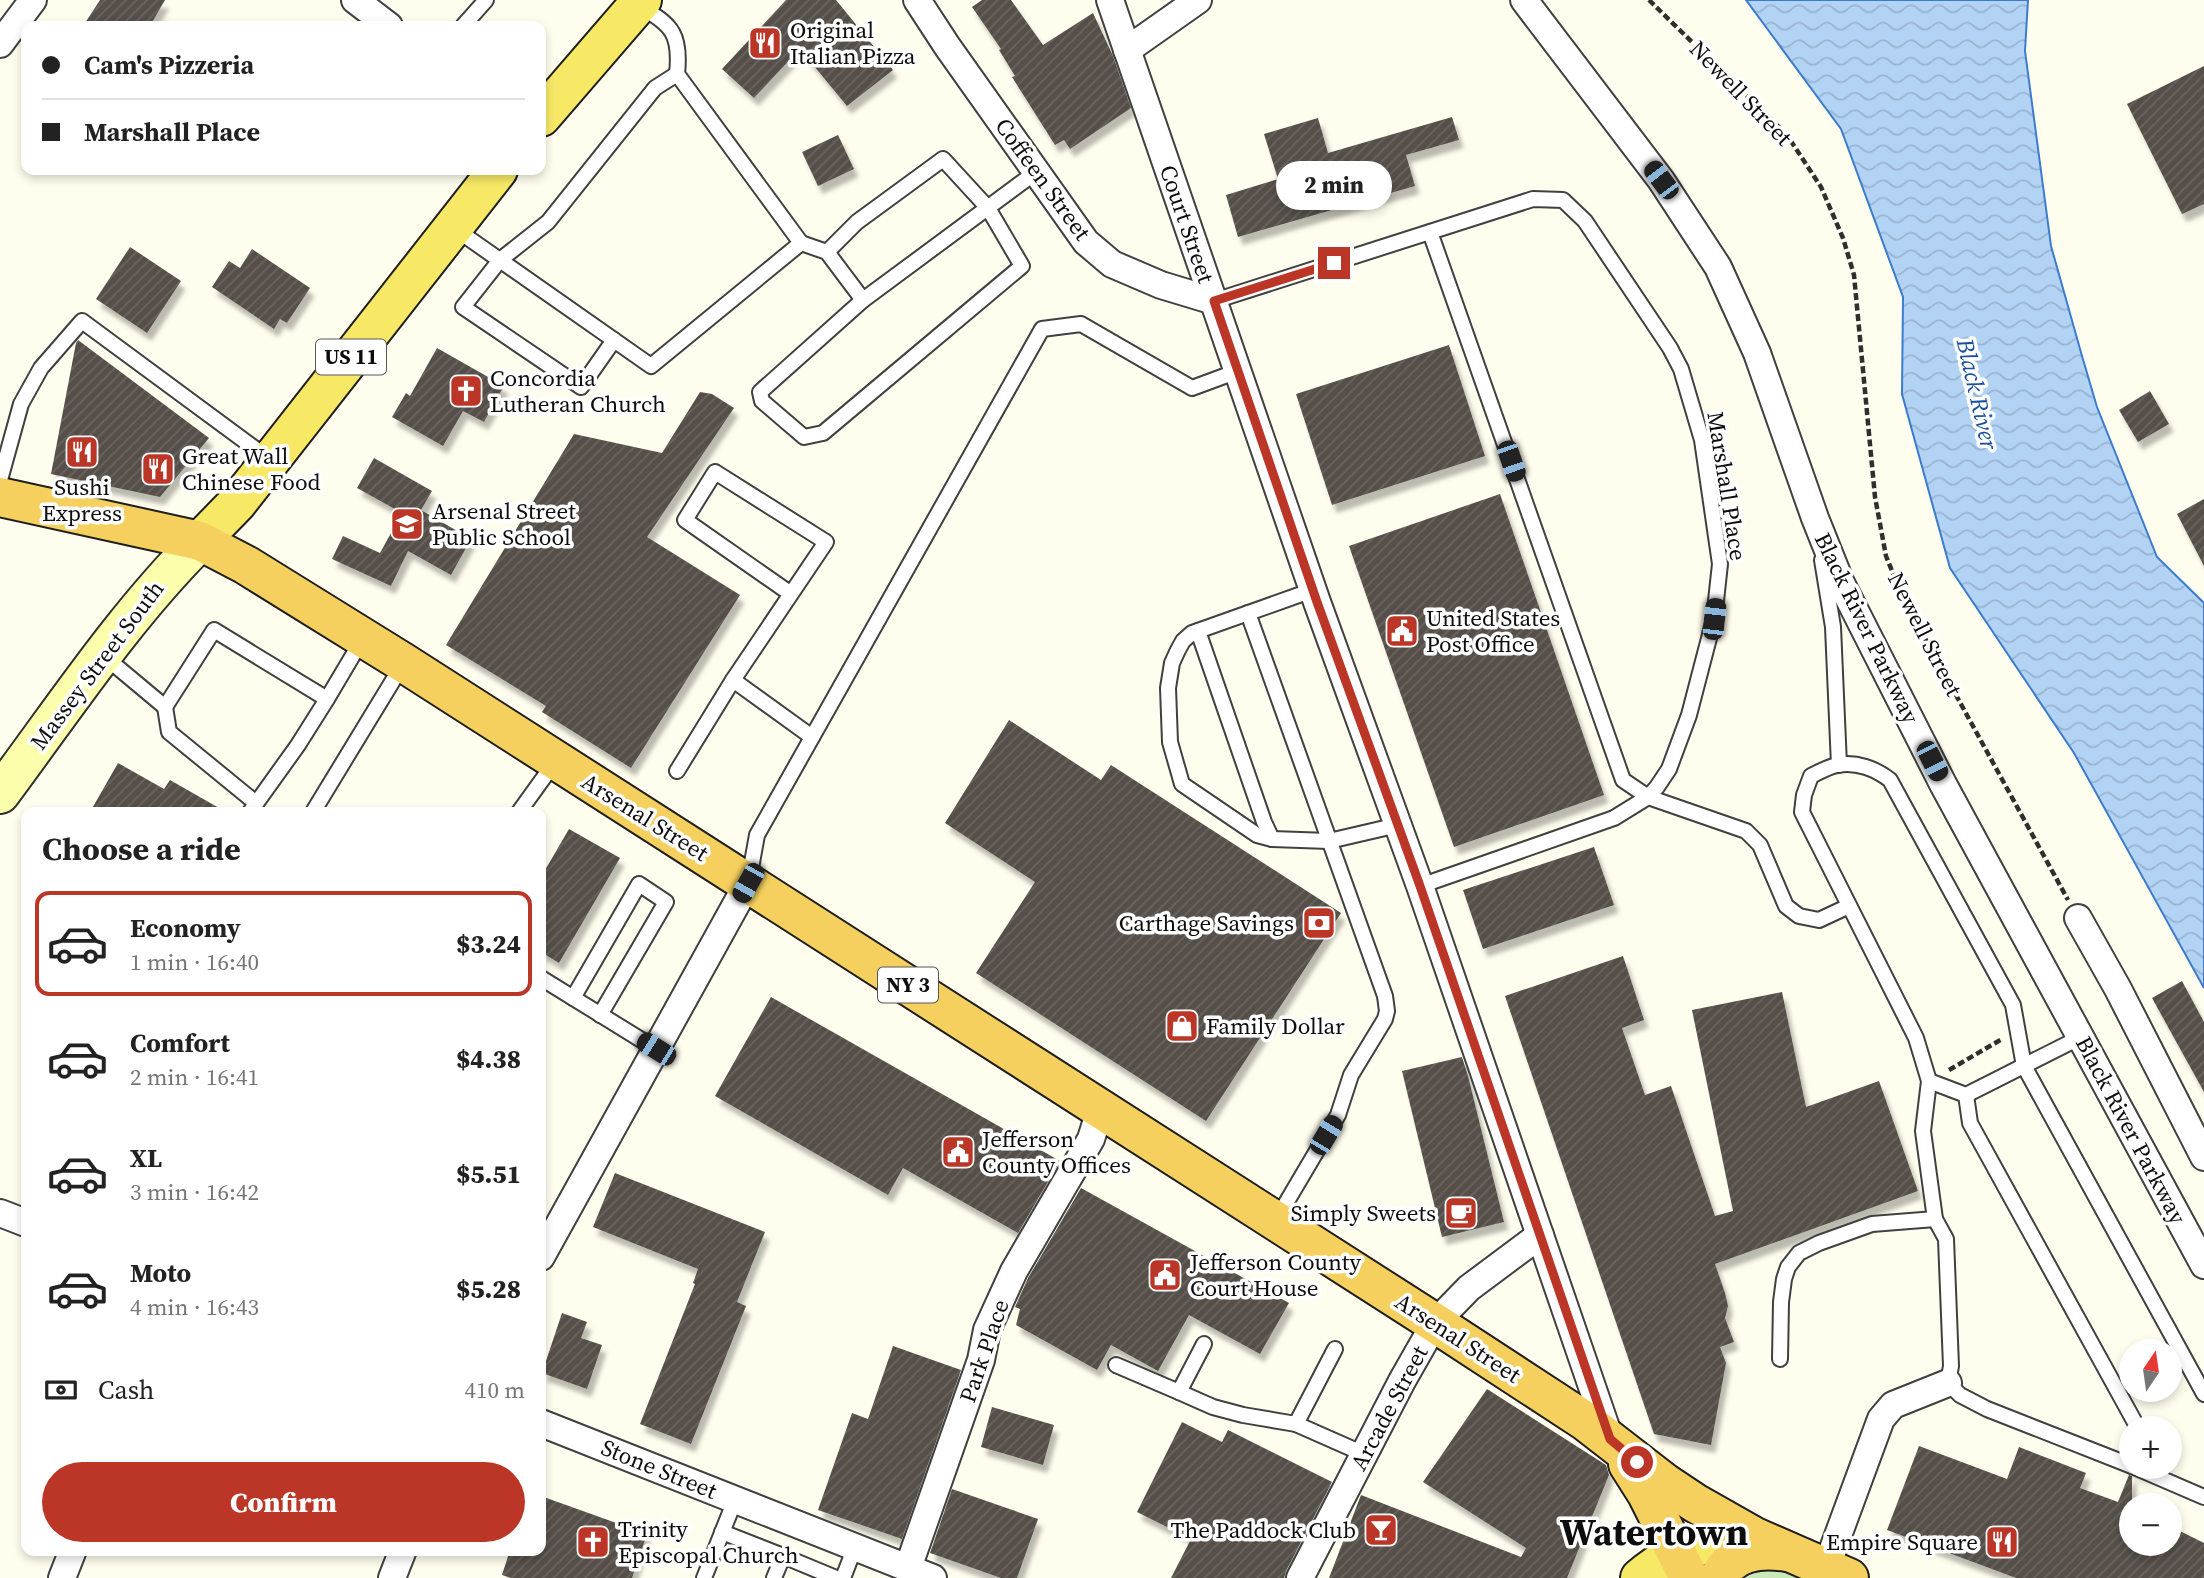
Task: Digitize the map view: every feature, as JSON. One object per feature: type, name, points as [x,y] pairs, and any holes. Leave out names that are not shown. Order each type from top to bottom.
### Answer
[{"type":"highway","name":"Arsenal Street","points":[[0,497],[200,541],[246,565],[1276,1220],[1610,1439]]},
{"type":"highway","name":"NY 3","points":[[1610,1439],[1695,1503],[1787,1552]]},
{"type":"highway","name":"NY 3","points":[[1610,1439],[1631,1468],[1683,1565]]},
{"type":"highway","points":[[1719,1578],[1731,1561],[1758,1549],[1787,1552],[1838,1573]]},
{"type":"main road","points":[[546,111],[636,2]]},
{"type":"main road","name":"US 11","points":[[200,541],[237,503],[494,175]]},
{"type":"main road","name":"Massey Street South","points":[[0,794],[103,655],[168,573],[200,541]]},
{"type":"main road","points":[[1640,1578],[1651,1568],[1683,1565],[1696,1546],[1724,1542],[1756,1544],[1787,1552]]},
{"type":"street","points":[[0,44],[33,0]]},
{"type":"street","points":[[355,0],[382,21]]},
{"type":"street","name":"Coffeen Street","points":[[918,0],[947,46],[1086,242],[1112,264],[1161,285],[1214,301]]},
{"type":"street","name":"Court Street","points":[[1110,0],[1610,1439]]},
{"type":"street","points":[[1127,50],[1198,0]]},
{"type":"street","name":"Black River Parkway","points":[[1524,0],[1661,180],[1718,267],[1757,353],[1815,519],[1841,583],[1937,772],[2204,1265]]},
{"type":"street","points":[[546,1248],[748,883]]},
{"type":"street","points":[[2078,918],[2118,989],[2204,1157]]},
{"type":"street","name":"Park Place","points":[[908,1568],[981,1360],[987,1330],[1014,1271],[1091,1139],[1101,1108]]},
{"type":"street","points":[[0,1213],[21,1221]]},
{"type":"street","name":"Arcade Street","points":[[1300,1578],[1435,1323],[1469,1288],[1540,1235]]},
{"type":"street","points":[[1838,1573],[1881,1419],[1893,1405],[1948,1383]]},
{"type":"street","name":"Stone Street","points":[[546,1425],[933,1578]]},
{"type":"street","points":[[62,1578],[71,1556]]},
{"type":"street","points":[[392,1578],[401,1556]]},
{"type":"lane","points":[[467,21],[486,0]]},
{"type":"lane","points":[[636,2],[660,18],[677,42],[677,74],[801,243],[827,252],[863,300]]},
{"type":"lane","points":[[614,340],[581,387],[463,307],[500,260],[548,222],[655,88],[677,74]]},
{"type":"lane","points":[[827,252],[857,222],[943,159],[988,208],[1022,266],[822,433],[804,437],[762,401],[760,392],[863,300],[988,208],[1036,172]]},
{"type":"lane","name":"Marshall Place","points":[[1214,301],[1533,199],[1563,200],[1585,221],[1670,348],[1681,369],[1702,440],[1720,565],[1714,619],[1689,715],[1669,769],[1648,797],[1614,818],[1420,886]]},
{"type":"lane","points":[[453,227],[650,366],[801,243]]},
{"type":"lane","points":[[1430,232],[1623,780],[1648,797],[1746,831],[1760,845],[1786,906],[1799,916],[1819,920],[1849,906]]},
{"type":"lane","points":[[0,480],[21,404],[41,368],[82,321],[270,460]]},
{"type":"lane","points":[[748,883],[757,835],[1042,329],[1081,324],[1192,388],[1238,371]]},
{"type":"lane","points":[[677,771],[733,680],[791,594],[826,542],[715,472],[685,520],[791,594]]},
{"type":"lane","points":[[1815,519],[1833,627],[1839,765]]},
{"type":"lane","points":[[1313,590],[1192,633],[1183,641],[1172,663],[1168,688],[1170,742],[1182,784],[1257,835],[1272,839],[1329,841],[1398,825]]},
{"type":"lane","points":[[1248,612],[1385,996],[1387,1011],[1385,1019],[1351,1075],[1338,1115],[1276,1220]]},
{"type":"lane","points":[[165,707],[214,630],[327,699]]},
{"type":"lane","points":[[1198,631],[1272,839]]},
{"type":"lane","points":[[103,655],[165,707],[169,732],[253,807],[298,745],[363,639]]},
{"type":"lane","points":[[316,807],[404,663]]},
{"type":"lane","points":[[733,680],[812,737]]},
{"type":"lane","points":[[523,807],[556,761]]},
{"type":"lane","points":[[2119,1461],[1987,1409],[1960,1395],[1948,1383],[1951,1366],[1946,1239],[1935,1219],[1923,1130],[1929,1081],[1916,1038],[1802,812],[1804,795],[1811,776],[1839,765],[1867,767],[1879,771],[1890,780],[2014,1004],[2024,1066],[2204,1395]]},
{"type":"lane","points":[[573,998],[639,884],[666,902],[600,1015]]},
{"type":"lane","points":[[546,981],[656,1049]]},
{"type":"lane","points":[[1929,1081],[1966,1095],[2081,1037]]},
{"type":"lane","points":[[1966,1095],[1970,1124],[2131,1416]]},
{"type":"lane","points":[[1780,1359],[1784,1279],[1788,1267],[1799,1253],[1872,1224],[1935,1219]]},
{"type":"lane","points":[[1179,1392],[1204,1344]]},
{"type":"lane","points":[[1296,1424],[1335,1349]]},
{"type":"lane","points":[[1116,1365],[1213,1407],[1296,1424],[1364,1454]]},
{"type":"lane","points":[[2167,1480],[2204,1497]]},
{"type":"lane","points":[[704,1578],[736,1500]]},
{"type":"lane","points":[[723,1532],[836,1578]]},
{"type":"lane","points":[[843,1578],[855,1547]]},
{"type":"lane","points":[[774,1578],[783,1556]]},
{"type":"path","name":"Newell Street","points":[[1649,0],[1787,135],[1821,187],[1843,238],[1854,275],[1875,497],[1886,556],[1903,598],[2078,918]]},
{"type":"path","points":[[1929,1081],[2017,1030]]},
{"type":"green space","points":[[1761,1571],[1779,1571],[1802,1578],[1744,1578]]},
{"type":"water","name":"Black River","points":[[1746,0],[2028,0],[2025,51],[2051,246],[2082,356],[2097,407],[2157,557],[2204,603],[2204,988],[2074,753],[1950,568],[1902,394],[1903,297],[1841,129]]},
{"type":"building","points":[[100,0],[165,0],[153,21],[86,21]]},
{"type":"building","points":[[786,0],[836,0],[893,70],[847,106],[800,49],[754,98],[722,69]]},
{"type":"building","points":[[982,0],[1011,0],[1043,45],[1093,13],[1113,56],[1131,108],[1070,149],[1064,140],[1055,145],[1012,77],[1015,76],[999,50],[1001,49],[972,7]]},
{"type":"building","points":[[2204,66],[2204,204],[2182,214],[2127,104]]},
{"type":"building","points":[[1452,117],[1459,140],[1406,155],[1415,186],[1238,237],[1226,195],[1278,179],[1264,134],[1318,118],[1328,153]]},
{"type":"building","points":[[838,135],[854,169],[818,186],[802,152]]},
{"type":"building","points":[[130,247],[181,281],[147,333],[96,299]]},
{"type":"building","points":[[252,249],[310,288],[287,323],[280,319],[274,329],[212,287],[229,261],[240,268]]},
{"type":"building","points":[[78,340],[209,438],[160,497],[51,474]]},
{"type":"building","points":[[1449,345],[1485,456],[1332,505],[1296,394]]},
{"type":"building","points":[[437,348],[504,386],[484,422],[463,411],[443,446],[392,417],[406,393],[410,396]]},
{"type":"building","points":[[2150,391],[2169,424],[2138,442],[2119,410]]},
{"type":"building","points":[[700,392],[712,394],[734,408],[647,537],[740,595],[631,768],[542,712],[546,706],[446,645],[574,434],[662,453]]},
{"type":"building","points":[[374,458],[432,491],[421,510],[471,539],[451,575],[408,551],[391,586],[332,559],[343,536],[380,553],[402,513],[357,488]]},
{"type":"building","points":[[1500,494],[1604,795],[1454,847],[1349,546]]},
{"type":"building","points":[[2204,499],[2204,566],[2177,514]]},
{"type":"building","points":[[1009,720],[1101,780],[1111,765],[1341,913],[1206,1121],[976,973],[1035,882],[945,823]]},
{"type":"building","points":[[118,763],[164,789],[170,780],[217,807],[93,807]]},
{"type":"building","points":[[569,829],[620,858],[559,963],[546,955],[546,868]]},
{"type":"building","points":[[1594,847],[1614,905],[1483,949],[1463,890]]},
{"type":"building","points":[[1623,956],[1644,1020],[1622,1028],[1645,1095],[1671,1086],[1715,1216],[1733,1211],[1692,1010],[1782,992],[1806,1107],[1879,1081],[1918,1191],[1715,1264],[1728,1306],[1725,1318],[1734,1342],[1720,1347],[1726,1363],[1711,1445],[1654,1434],[1505,996]]},
{"type":"building","points":[[2182,981],[2204,1022],[2204,1092],[2152,998]]},
{"type":"building","points":[[771,997],[1060,1161],[1018,1233],[903,1168],[888,1195],[715,1096]]},
{"type":"building","points":[[1462,1057],[1504,1222],[1442,1237],[1402,1071]]},
{"type":"building","points":[[615,1173],[765,1232],[737,1302],[746,1306],[691,1444],[640,1424],[695,1284],[693,1283],[698,1269],[593,1227]]},
{"type":"building","points":[[1081,1188],[1289,1303],[1260,1354],[1189,1315],[1158,1371],[1111,1345],[1097,1370],[1016,1325],[1020,1309],[1015,1307],[1028,1278]]},
{"type":"building","points":[[562,1313],[587,1322],[581,1338],[602,1345],[587,1389],[546,1374],[546,1361]]},
{"type":"building","points":[[893,1346],[961,1370],[902,1539],[818,1510],[852,1413],[868,1419]]},
{"type":"building","points":[[1487,1389],[1606,1465],[1609,1475],[1567,1578],[1329,1578],[1361,1495],[1521,1557],[1526,1548],[1423,1482]]},
{"type":"building","points":[[992,1407],[1054,1425],[1043,1465],[981,1447]]},
{"type":"building","points":[[1182,1422],[1222,1442],[1228,1430],[1332,1482],[1284,1578],[1171,1578],[1191,1539],[1137,1512]]},
{"type":"building","points":[[1919,1446],[2007,1479],[2019,1447],[2086,1473],[2080,1488],[2118,1502],[2119,1500],[2119,1556],[2182,1556],[2182,1532],[2204,1543],[2204,1578],[2016,1578],[1887,1530]]},
{"type":"building","points":[[2127,1479],[2132,1479],[2132,1493],[2122,1493]]},
{"type":"building","points":[[952,1489],[1038,1519],[1017,1578],[1001,1578],[930,1553]]},
{"type":"building","name":"Trinity Episcopal Church","points":[[546,1498],[647,1534],[632,1578],[511,1578],[502,1575],[508,1556],[546,1556]]},
{"type":"place","name":"Original Italian Pizza","points":[[765,43]]},
{"type":"place","name":"Concordia Lutheran Church","points":[[466,391]]},
{"type":"place","name":"Sushi Express","points":[[82,452]]},
{"type":"place","name":"Great Wall Chinese Food","points":[[158,469]]},
{"type":"place","name":"Arsenal Street Public School","points":[[407,524]]},
{"type":"place","name":"United States Post Office","points":[[1402,631]]},
{"type":"place","name":"Carthage Savings","points":[[1319,923]]},
{"type":"place","name":"Family Dollar","points":[[1182,1026]]},
{"type":"place","name":"Jefferson County Offices","points":[[958,1152]]},
{"type":"place","name":"Simply Sweets","points":[[1461,1213]]},
{"type":"place","name":"Jefferson County Court House","points":[[1165,1275]]},
{"type":"place","name":"The Paddock Club","points":[[1381,1530]]},
{"type":"place","name":"Trinity Episcopal Church","points":[[593,1542]]},
{"type":"place","name":"Empire Square","points":[[2002,1542]]},
{"type":"district","name":"Watertown","points":[[1654,1532]]},
{"type":"route","points":[[1334,263],[1214,301],[1317,602],[1420,886],[1610,1439],[1637,1462]]}]
